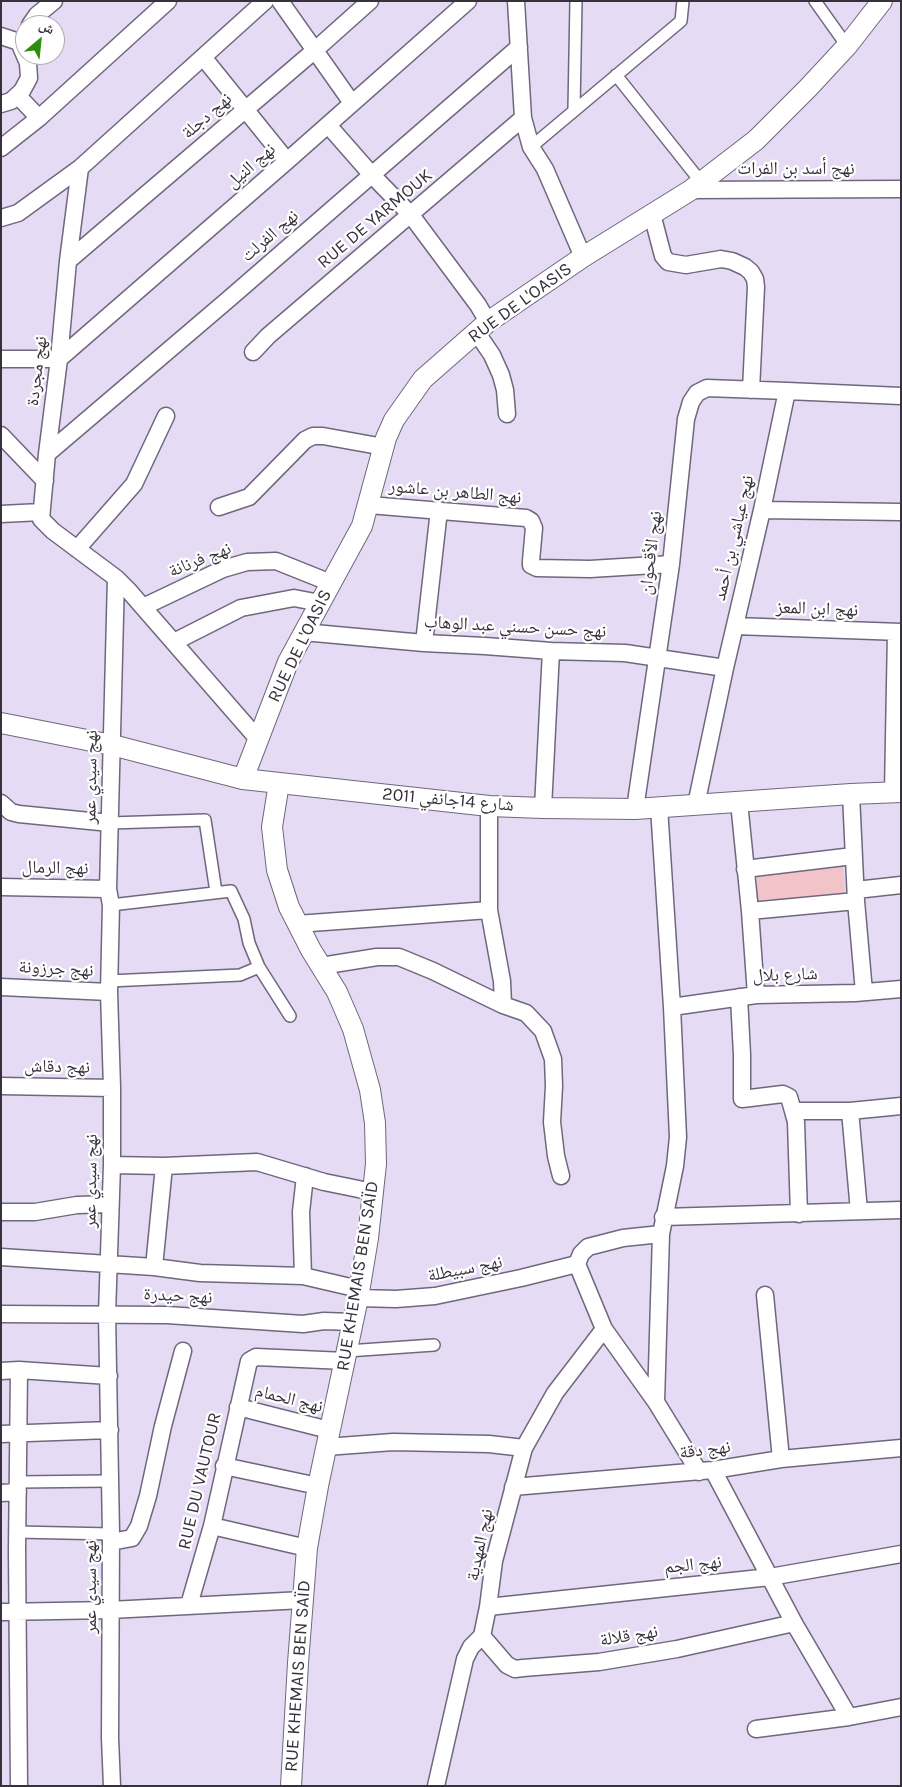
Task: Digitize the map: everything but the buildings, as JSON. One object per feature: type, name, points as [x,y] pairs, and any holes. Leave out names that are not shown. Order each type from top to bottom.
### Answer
[{"type":"street","points":[[34,14],[54,1]]},
{"type":"street","points":[[1,148],[38,118],[168,1]]},
{"type":"street","points":[[1,218],[18,214],[80,168],[265,1]]},
{"type":"street","points":[[280,1],[352,104]]},
{"type":"street","name":"نهج دجلة","points":[[68,261],[314,52],[370,1]]},
{"type":"street","name":"نهج النيل","points":[[59,359],[468,1]]},
{"type":"street","points":[[516,1],[523,118],[531,147],[544,170],[583,257]]},
{"type":"street","points":[[574,109],[576,1]]},
{"type":"street","points":[[531,147],[681,21],[683,1]]},
{"type":"street","points":[[815,1],[847,46]]},
{"type":"street","name":"RUE DE L'OASIS","points":[[243,779],[257,738],[288,662],[362,526],[384,447],[394,420],[423,379],[483,327],[583,257],[696,186],[756,140],[847,46],[882,1]]},
{"type":"street","points":[[1,36],[15,37]]},
{"type":"street","name":"نهج الفرلت","points":[[47,454],[519,47]]},
{"type":"street","points":[[202,57],[287,161]]},
{"type":"street","points":[[1,104],[11,101],[22,91],[29,78],[28,65]]},
{"type":"street","points":[[616,74],[696,186]]},
{"type":"street","points":[[18,96],[38,118]]},
{"type":"street","name":"RUE DE YARMOUK","points":[[253,352],[268,336],[523,118]]},
{"type":"street","points":[[328,125],[410,215],[483,327],[492,355],[502,375],[507,414]]},
{"type":"street","name":"نهج مجردة","points":[[41,512],[80,168]]},
{"type":"street","name":"نهج أسد بن الفرات","points":[[696,186],[901,189]]},
{"type":"street","points":[[652,214],[663,256],[668,262],[686,265],[721,259],[732,261],[745,267],[755,279],[751,390]]},
{"type":"street","points":[[1,359],[59,359]]},
{"type":"street","name":"نهج الأقحوان","points":[[635,809],[671,564],[686,419],[691,402],[697,393],[707,388],[787,391]]},
{"type":"street","points":[[787,391],[901,396]]},
{"type":"street","name":"نهج عياشي بن أحمد","points":[[696,805],[787,391]]},
{"type":"street","points":[[77,548],[134,484],[166,416]]},
{"type":"street","points":[[1,435],[45,480]]},
{"type":"street","points":[[219,506],[249,497],[304,440],[313,436],[324,436],[384,447]]},
{"type":"street","name":"نهج الطاهر بن عاشور","points":[[369,505],[526,518],[531,520],[534,528],[531,565],[537,568],[590,570],[671,564]]},
{"type":"street","points":[[424,643],[439,510]]},
{"type":"street","points":[[762,510],[901,512]]},
{"type":"street","points":[[1,514],[41,512],[41,519],[46,525],[116,578],[257,738]]},
{"type":"street","name":"نهج فرنانة","points":[[143,607],[223,569],[247,562],[276,561],[331,583]]},
{"type":"street","name":"نهج سيدي عمر","points":[[112,1786],[110,1738],[110,1430],[107,1314],[112,1165],[109,897],[116,578]]},
{"type":"street","points":[[174,642],[241,608],[294,598],[320,603]]},
{"type":"street","name":"نهج ابن المعز","points":[[735,626],[898,632],[897,792]]},
{"type":"street","name":"نهج حسن حسني عبد الوهاب","points":[[303,632],[424,643],[551,651],[625,653],[725,668]]},
{"type":"street","points":[[543,808],[551,651]]},
{"type":"street","name":"شارع 14جانفي 2011","points":[[1,723],[112,745],[243,779],[489,806],[635,809],[897,792]]},
{"type":"street","name":"RUE KHEMAIS BEN SAÏD","points":[[279,784],[272,827],[277,870],[297,924],[310,950],[337,992],[353,1030],[370,1090],[375,1123],[376,1164],[359,1293],[318,1486],[307,1548],[291,1786]]},
{"type":"street","points":[[851,794],[853,856],[864,992]]},
{"type":"street","points":[[739,802],[756,995]]},
{"type":"street","points":[[1,803],[11,812],[19,814],[110,823],[205,820],[216,892]]},
{"type":"street","points":[[489,806],[489,910],[502,981],[503,1004]]},
{"type":"street","points":[[656,1402],[661,1234],[672,1186],[678,1137],[672,1007],[659,808]]},
{"type":"street","points":[[745,869],[853,856]]},
{"type":"street","points":[[750,911],[856,895],[901,885]]},
{"type":"street","name":"نهج الرمال","points":[[1,887],[109,897]]},
{"type":"street","points":[[109,897],[231,891],[244,920],[249,943],[259,967],[290,1016]]},
{"type":"street","points":[[297,924],[489,910]]},
{"type":"street","points":[[321,966],[377,957],[399,957],[526,1013],[543,1031],[553,1059],[552,1122],[556,1156],[561,1176]]},
{"type":"street","points":[[109,986],[240,975],[259,967]]},
{"type":"street","name":"نهج جرزونة","points":[[1,987],[109,986]]},
{"type":"street","name":"شارع بلال","points":[[672,1007],[756,995],[901,989]]},
{"type":"street","points":[[739,997],[742,1099],[783,1094],[789,1097],[796,1122],[798,1214]]},
{"type":"street","name":"نهج دقاش","points":[[1,1086],[112,1088]]},
{"type":"street","points":[[794,1111],[850,1111],[901,1106]]},
{"type":"street","points":[[850,1111],[859,1211]]},
{"type":"street","points":[[112,1165],[164,1166],[257,1162],[324,1182],[373,1192]]},
{"type":"street","points":[[154,1267],[164,1166]]},
{"type":"street","points":[[303,1276],[301,1212],[304,1176]]},
{"type":"street","points":[[1,1212],[35,1212],[78,1205],[110,1204]]},
{"type":"street","points":[[664,1217],[859,1211],[900,1214]]},
{"type":"street","points":[[661,1234],[623,1238],[588,1247],[581,1254],[577,1264],[604,1329],[706,1471],[770,1577],[794,1623],[849,1717]]},
{"type":"street","name":"نهج سبيطلة","points":[[1,1256],[109,1263],[200,1273],[303,1276],[359,1293],[396,1299],[434,1296],[577,1264]]},
{"type":"street","points":[[765,1295],[781,1459]]},
{"type":"street","name":"نهج حيدرة","points":[[1,1314],[167,1315],[302,1324],[324,1321],[353,1322]]},
{"type":"street","name":"نهج المهدية","points":[[436,1786],[465,1660],[471,1647],[482,1636],[494,1561],[524,1448],[555,1393],[604,1329]]},
{"type":"street","points":[[346,1356],[434,1345]]},
{"type":"street","points":[[17,1532],[132,1538],[139,1526],[148,1496],[163,1426],[183,1351]]},
{"type":"street","name":"RUE DU VAUTOUR","points":[[189,1605],[212,1526],[248,1365],[252,1358],[346,1356]]},
{"type":"street","points":[[19,1370],[17,1532],[9,1550],[18,1613],[19,1786]]},
{"type":"street","points":[[1,1371],[19,1370],[109,1376]]},
{"type":"street","name":"نهج الحمام","points":[[238,1407],[328,1439],[489,1444],[524,1448]]},
{"type":"street","points":[[1,1434],[110,1430]]},
{"type":"street","name":"نهج دقة","points":[[513,1487],[706,1471],[781,1459],[901,1448]]},
{"type":"street","points":[[224,1466],[318,1486]]},
{"type":"street","points":[[1,1493],[18,1487],[109,1481]]},
{"type":"street","points":[[212,1526],[307,1548]]},
{"type":"street","name":"نهج الجم","points":[[488,1607],[770,1577],[901,1554]]},
{"type":"street","points":[[1,1612],[110,1610],[303,1600]]},
{"type":"street","name":"نهج قلالة","points":[[482,1636],[507,1665],[515,1669],[599,1662],[677,1649],[794,1623]]},
{"type":"street","points":[[756,1729],[849,1717],[901,1706]]},
{"type":"shaded area","points":[[843,860],[845,896],[758,900],[756,865]]}]
